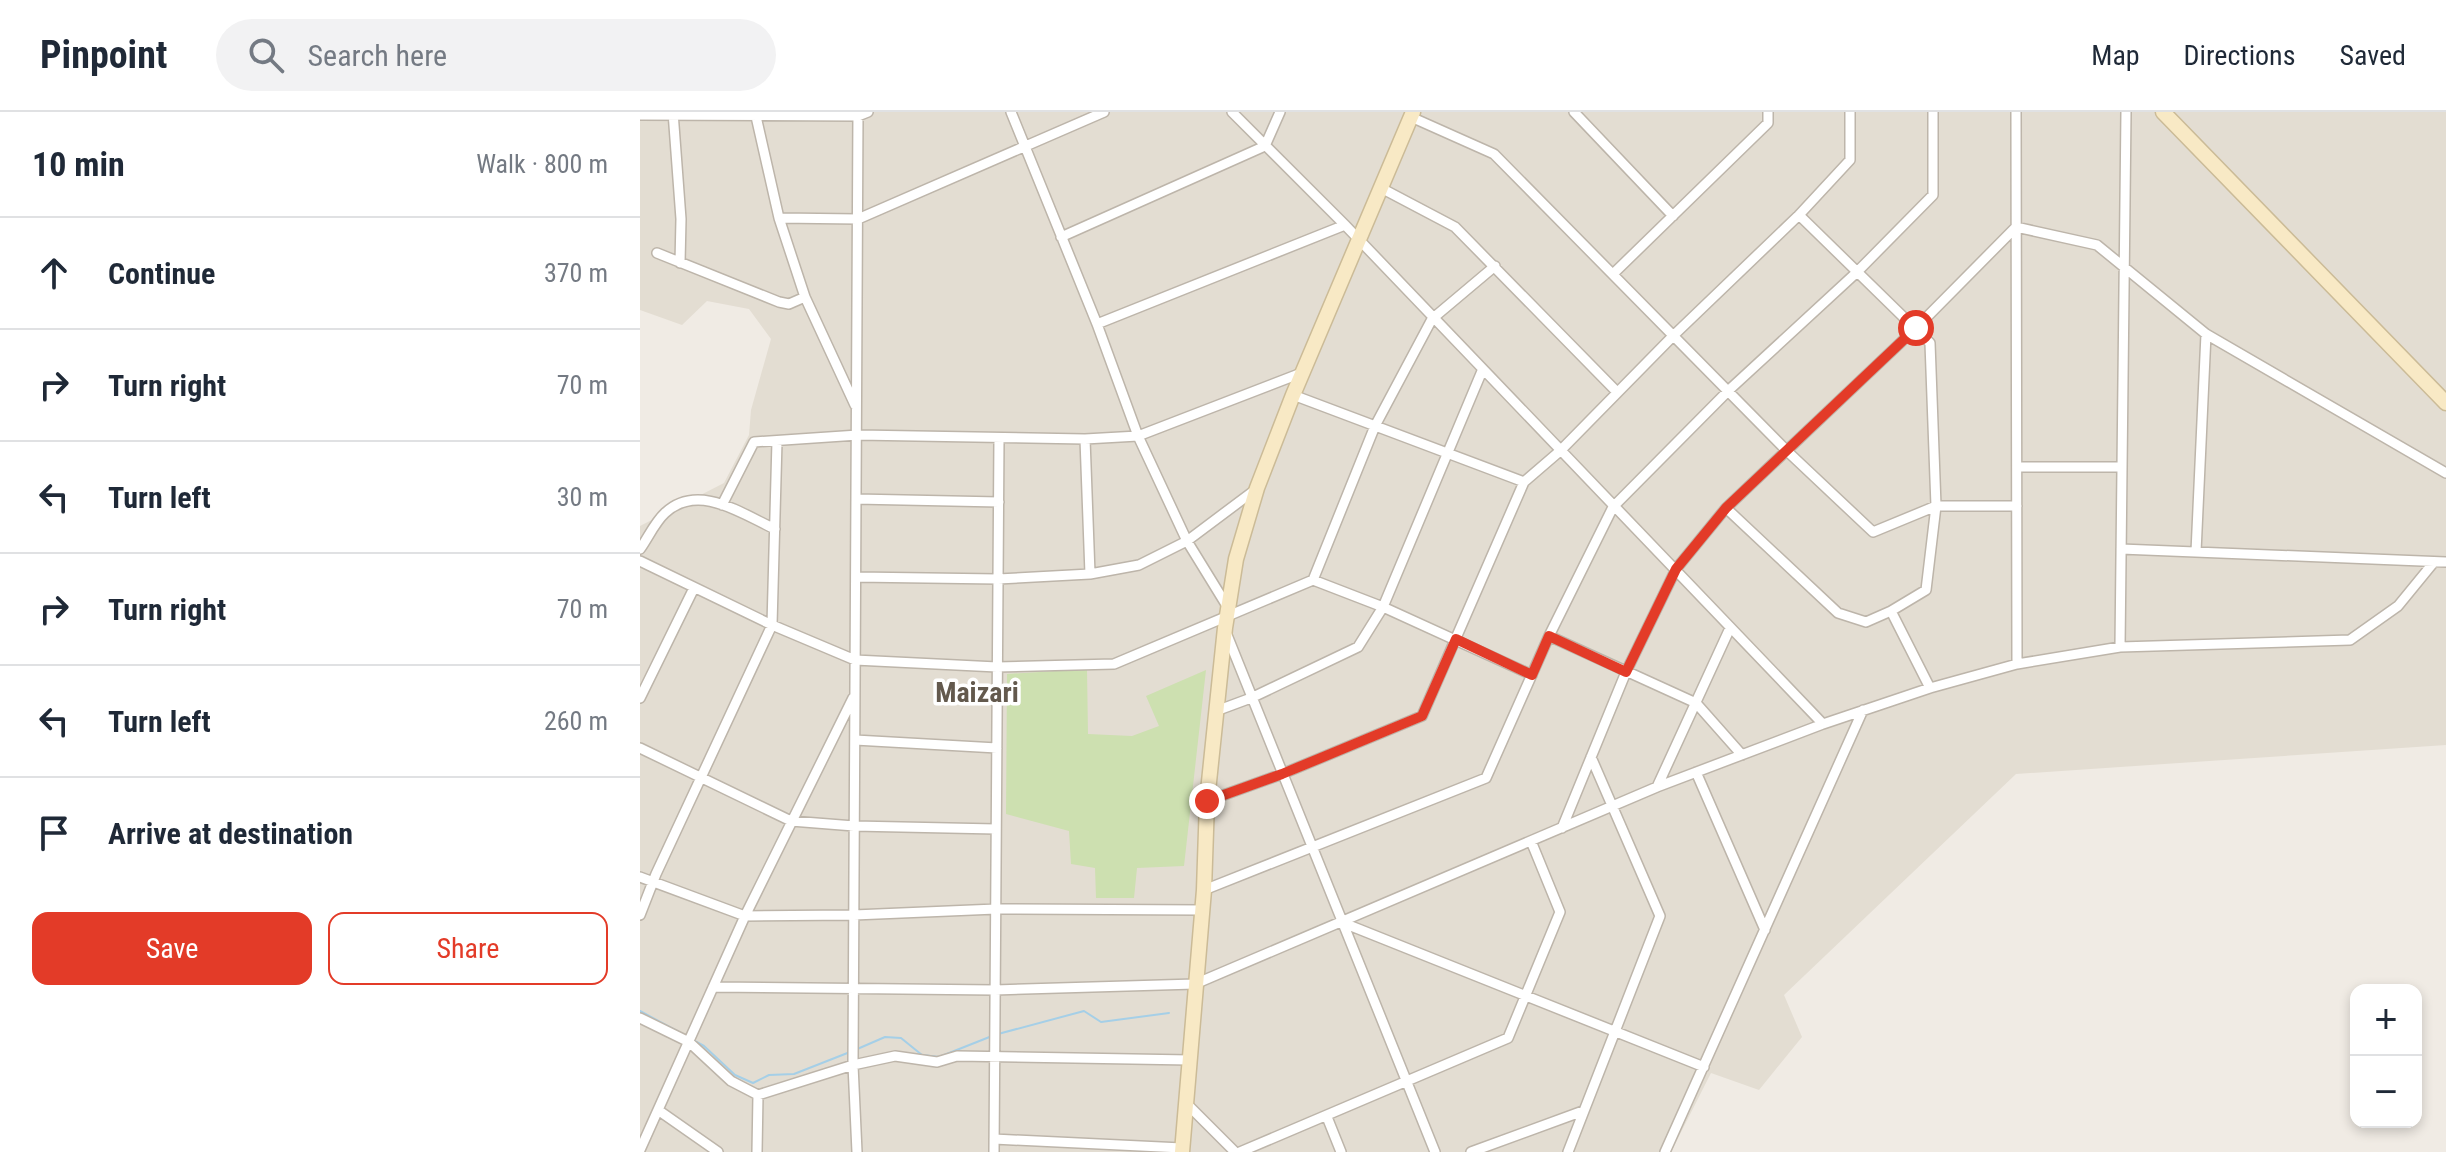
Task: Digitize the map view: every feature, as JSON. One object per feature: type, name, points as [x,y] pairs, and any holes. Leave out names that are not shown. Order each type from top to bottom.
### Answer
[{"type":"main road","points":[[2163,112],[2446,403]]},
{"type":"main road","points":[[1182,1150],[1204,890],[1207,801],[1226,618],[1236,559],[1257,488],[1293,395],[1412,114]]},
{"type":"street","points":[[1011,112],[1097,324],[1138,436],[1226,618],[1251,698],[1435,1152]]},
{"type":"street","points":[[779,218],[858,219],[1104,112]]},
{"type":"street","points":[[1232,112],[1345,225],[1357,241],[1823,724]]},
{"type":"street","points":[[1061,237],[1265,146],[1280,112]]},
{"type":"street","points":[[1574,112],[1673,216]]},
{"type":"street","points":[[1614,273],[1768,123],[1768,112]]},
{"type":"street","points":[[1207,801],[1282,774],[1422,716],[1524,482],[1560,451],[1674,335],[1799,215],[1850,160],[1850,112]]},
{"type":"street","points":[[1204,890],[1486,778],[1549,636],[1613,507],[1729,390],[1856,273],[1933,195],[1933,112]]},
{"type":"street","points":[[2016,112],[2017,664]]},
{"type":"street","points":[[2120,647],[2126,112]]},
{"type":"street","points":[[640,115],[862,113],[858,219],[854,826],[853,1065],[857,1152]]},
{"type":"street","points":[[673,114],[681,219],[680,263]]},
{"type":"street","points":[[1412,114],[1494,154],[1787,451],[1873,532],[1936,506],[2017,506]]},
{"type":"street","points":[[756,115],[779,218],[805,297],[857,408]]},
{"type":"street","points":[[1381,188],[1455,227],[1617,392]]},
{"type":"street","points":[[1726,508],[1838,613],[1866,622],[1926,590],[1936,506],[1930,343],[1799,215]]},
{"type":"street","points":[[1097,324],[1345,225]]},
{"type":"street","points":[[2016,227],[2097,245],[2206,334],[2446,473]]},
{"type":"street","points":[[1562,828],[1626,672],[1676,569],[1726,508],[1916,328],[2016,227]]},
{"type":"street","points":[[657,253],[779,302],[789,304],[805,297]]},
{"type":"street","points":[[640,561],[772,625],[855,660],[997,667],[1114,664],[1313,580],[1375,426],[1432,319],[1495,266]]},
{"type":"street","points":[[2196,552],[2206,334]]},
{"type":"street","points":[[1216,711],[1251,698],[1358,647],[1383,607],[1482,371]]},
{"type":"street","points":[[722,505],[754,442],[858,435],[1085,439],[1138,436],[1304,372]]},
{"type":"street","points":[[1293,395],[1524,482]]},
{"type":"street","points":[[994,1152],[999,438]]},
{"type":"street","points":[[1085,439],[1090,574]]},
{"type":"street","points":[[640,915],[772,625],[777,441]]},
{"type":"street","points":[[2017,467],[2122,467]]},
{"type":"street","points":[[856,577],[998,579],[1090,574],[1139,565],[1187,541],[1257,488]]},
{"type":"street","points":[[640,549],[665,513],[683,502],[699,499],[722,505],[775,529]]},
{"type":"street","points":[[856,499],[999,502]]},
{"type":"street","points":[[2121,549],[2446,562]]},
{"type":"street","points":[[713,987],[995,990],[1195,984],[1657,787],[1823,724],[1930,688],[2017,664],[2120,647],[2350,640],[2398,606],[2434,562]]},
{"type":"street","points":[[1313,580],[1383,607],[1532,675]]},
{"type":"street","points":[[640,698],[694,588]]},
{"type":"street","points":[[1891,611],[1930,688]]},
{"type":"street","points":[[1657,787],[1730,628]]},
{"type":"street","points":[[1549,636],[1696,703],[1742,755]]},
{"type":"street","points":[[640,1150],[645,1129],[658,1110],[745,916],[855,694]]},
{"type":"street","points":[[1665,1152],[1863,710]]},
{"type":"street","points":[[855,740],[997,748]]},
{"type":"street","points":[[640,748],[791,821],[854,826],[996,829]]},
{"type":"street","points":[[1568,1152],[1660,916],[1591,757]]},
{"type":"street","points":[[1696,772],[1765,930]]},
{"type":"street","points":[[1186,1103],[1238,1152],[1508,1038],[1560,912],[1531,841]]},
{"type":"street","points":[[640,877],[745,916],[996,909],[1202,910]]},
{"type":"street","points":[[1341,922],[1704,1067]]},
{"type":"street","points":[[640,1018],[689,1042],[731,1081],[758,1095],[853,1065],[895,1056],[937,1062],[957,1056],[1190,1060]]},
{"type":"street","points":[[757,1152],[758,1095]]},
{"type":"street","points":[[658,1110],[718,1152]]},
{"type":"street","points":[[1471,1152],[1583,1111]]},
{"type":"street","points":[[1327,1117],[1341,1152]]},
{"type":"street","points":[[994,1139],[1182,1150]]},
{"type":"shaded area","points":[[640,112],[2446,112],[2446,745],[2016,774],[1784,995],[1802,1037],[1759,1090],[1711,1073],[1671,1152],[640,1152],[640,526],[724,483],[749,435],[751,410],[771,339],[749,309],[707,301],[682,325],[640,310]]},
{"type":"green space","points":[[1087,669],[1088,734],[1132,736],[1159,726],[1146,696],[1206,670],[1184,866],[1137,868],[1134,898],[1096,898],[1095,868],[1071,864],[1069,831],[1006,814],[1007,674]]},
{"type":"waterway","points":[[640,1011],[688,1037]]},
{"type":"waterway","points":[[998,1034],[1084,1011],[1101,1022],[1169,1013]]},
{"type":"waterway","points":[[855,1050],[885,1037],[901,1038],[922,1055],[939,1057],[992,1036]]},
{"type":"waterway","points":[[693,1040],[704,1046],[735,1075],[753,1083],[769,1075],[794,1074],[850,1052]]},
{"type":"district","name":"Maizari","points":[[977,692]]},
{"type":"route","points":[[1207,801],[1282,774],[1422,716],[1456,639],[1532,675],[1549,636],[1626,672],[1676,569],[1726,508],[1916,328]]}]
